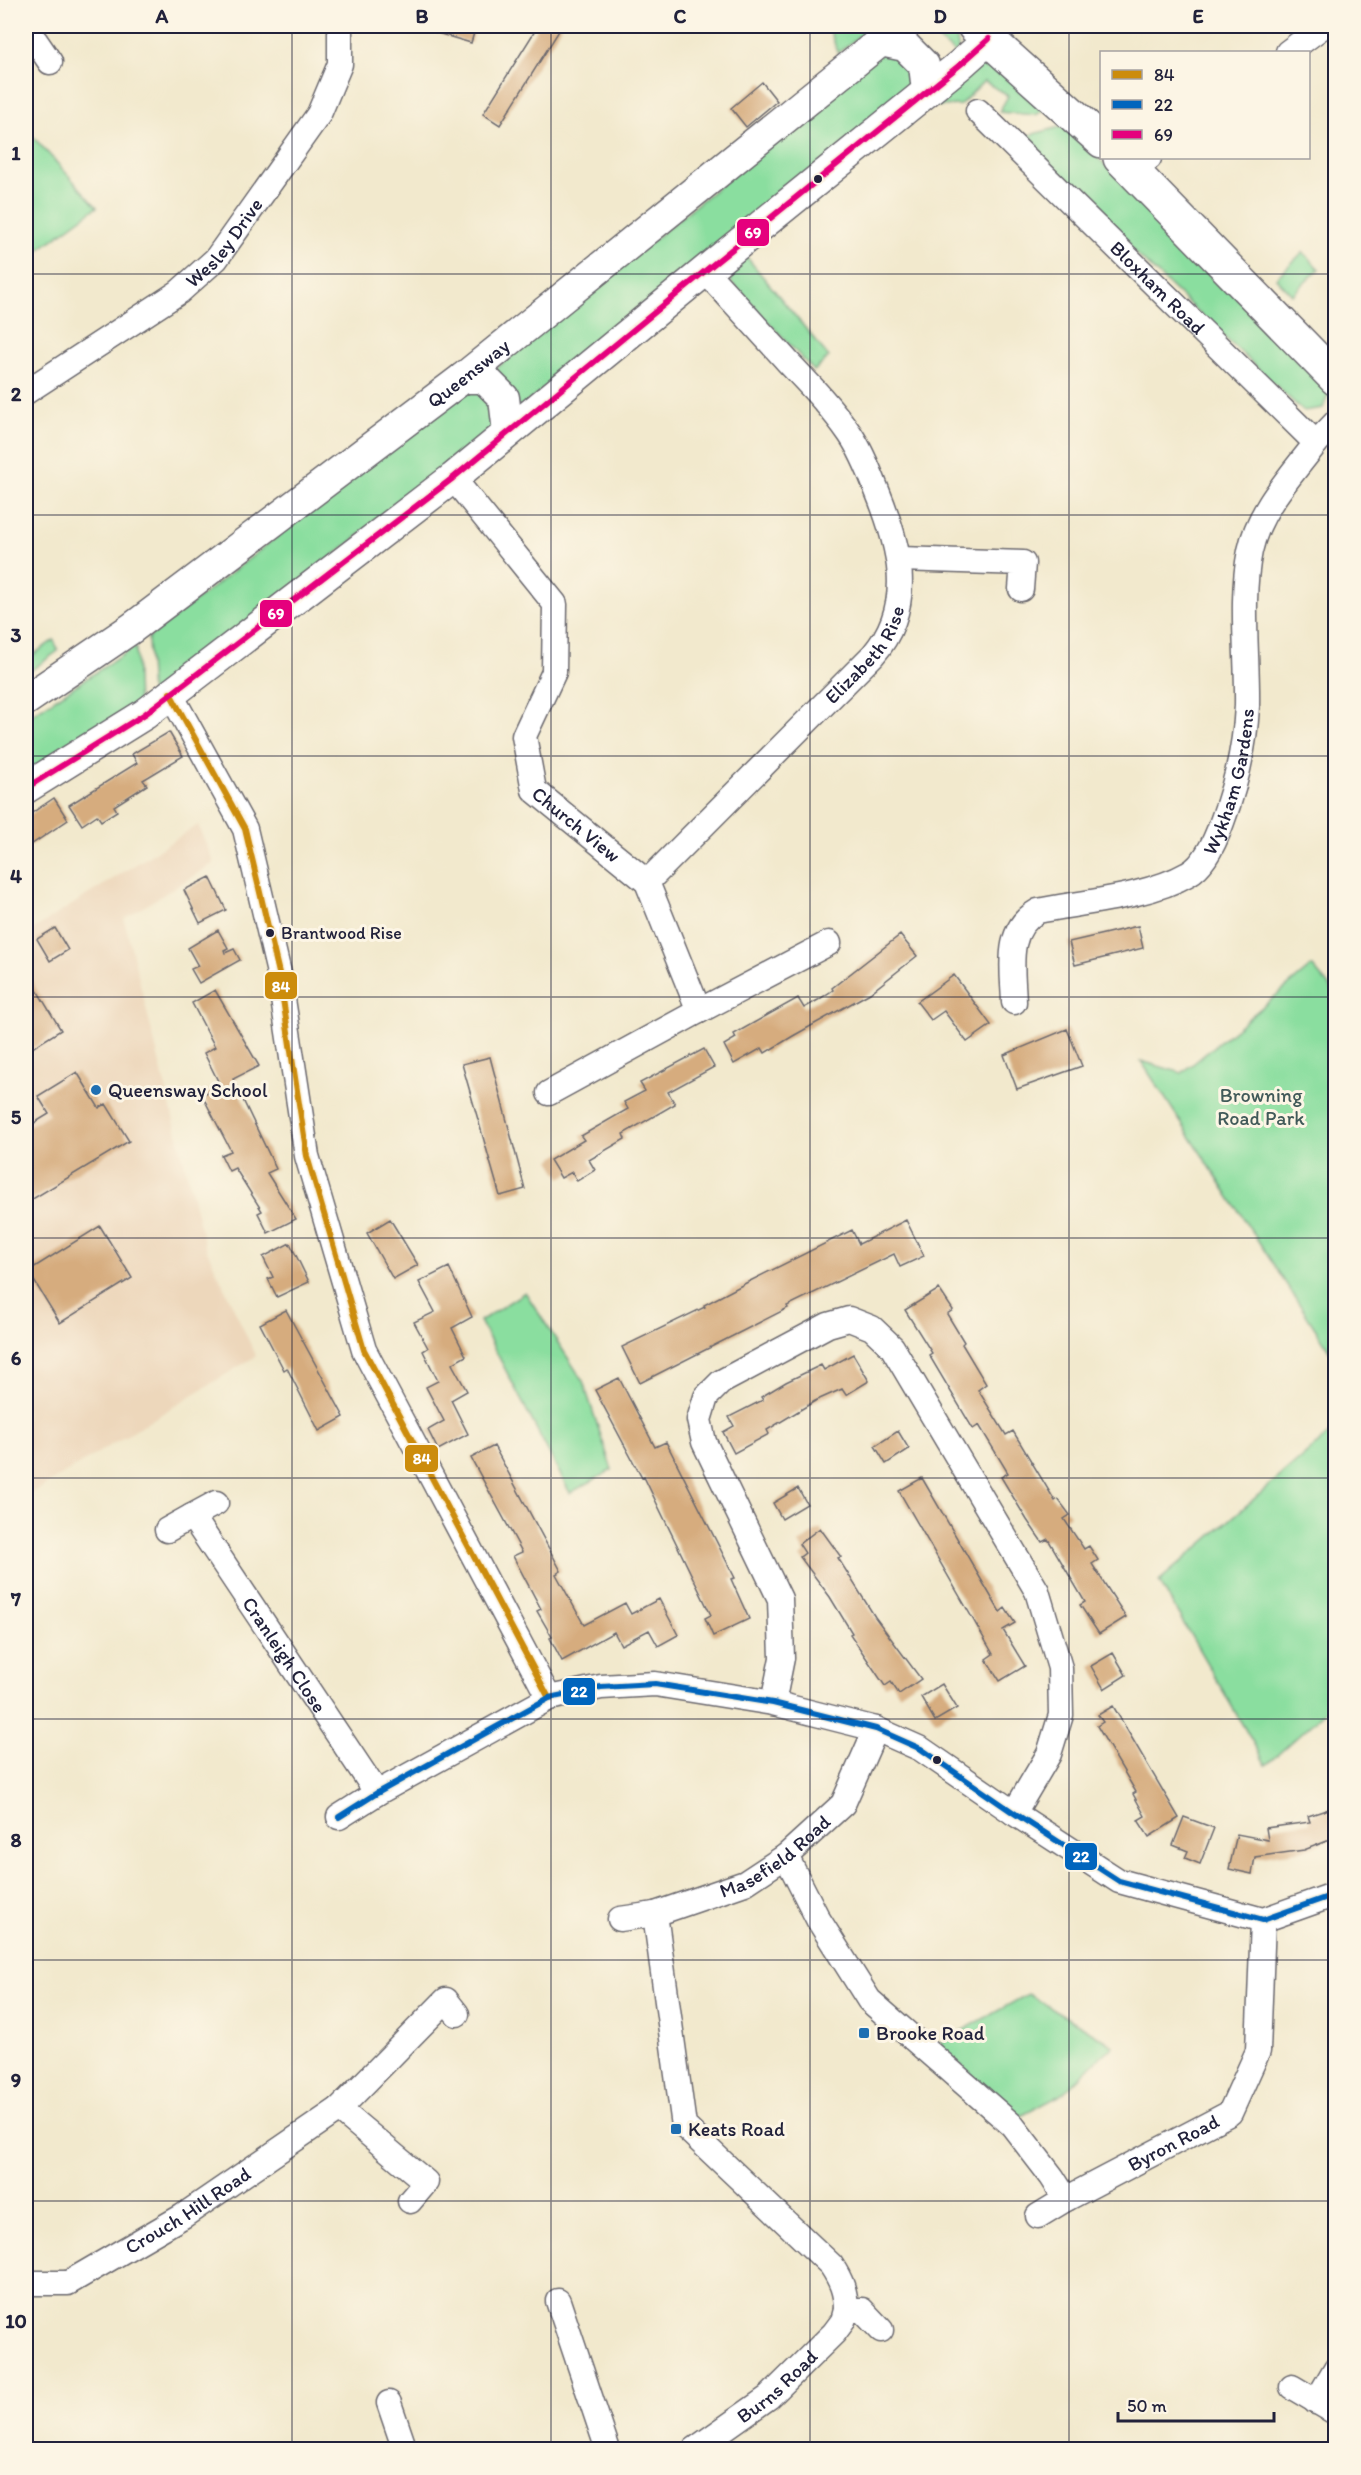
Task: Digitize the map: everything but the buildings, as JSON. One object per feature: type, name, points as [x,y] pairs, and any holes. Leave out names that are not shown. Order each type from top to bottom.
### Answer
[{"type":"main road","points":[[982,32],[1100,140]]},
{"type":"main road","points":[[1134,162],[1335,379]]},
{"type":"street","name":"Wesley Drive","points":[[26,392],[179,292],[216,259],[319,114],[340,64],[340,26]]},
{"type":"street","points":[[1289,51],[1323,26]]},
{"type":"street","points":[[26,27],[50,62]]},
{"type":"street","points":[[26,788],[145,714],[453,478],[927,91],[982,32]]},
{"type":"street","points":[[889,33],[924,65],[927,91]]},
{"type":"street","name":"Queensway","points":[[26,700],[132,628],[463,378],[889,33]]},
{"type":"street","name":"Bloxham Road","points":[[978,111],[1316,443]]},
{"type":"street","name":"Elizabeth Rise","points":[[647,882],[845,685],[886,640],[895,620],[898,603],[900,559],[887,513],[852,437],[830,407],[705,271]]},
{"type":"street","points":[[463,378],[484,378],[504,398],[508,432]]},
{"type":"street","points":[[1316,443],[1335,422]]},
{"type":"street","name":"Wykham Gardens","points":[[1014,1002],[1013,940],[1019,927],[1030,916],[1038,911],[1162,886],[1190,873],[1218,835],[1244,744],[1247,707],[1247,579],[1250,551],[1267,508],[1316,443]]},
{"type":"street","name":"Church View","points":[[453,478],[555,604],[554,672],[524,736],[534,790],[647,882],[699,1011]]},
{"type":"street","points":[[900,559],[1023,563],[1021,589]]},
{"type":"street","points":[[170,693],[245,829],[279,973],[307,1156],[364,1350],[549,1698]]},
{"type":"street","points":[[549,1093],[829,943]]},
{"type":"street","points":[[773,1703],[782,1658],[780,1599],[704,1442],[699,1420],[705,1397],[721,1382],[828,1325],[849,1319],[872,1328],[892,1347],[1037,1591],[1060,1668],[1060,1714],[1049,1754],[1014,1813]]},
{"type":"street","points":[[167,1530],[216,1503]]},
{"type":"street","name":"Cranleigh Close","points":[[192,1516],[377,1793]]},
{"type":"street","points":[[339,1816],[549,1698],[601,1687],[655,1684],[773,1703],[876,1730],[921,1749],[1114,1879],[1263,1920],[1335,1894]]},
{"type":"street","name":"Masefield Road","points":[[620,1919],[656,1914],[745,1883],[786,1856],[843,1804],[876,1730]]},
{"type":"street","points":[[786,1856],[818,1919],[869,2000],[1012,2125],[1052,2176],[1066,2199]]},
{"type":"street","points":[[656,1914],[684,2126],[831,2265],[841,2280],[846,2296],[846,2310],[862,2310],[881,2330]]},
{"type":"street","name":"Byron Road","points":[[1038,2216],[1066,2199],[1230,2114],[1258,2051],[1263,1920]]},
{"type":"street","name":"Crouch Hill Road","points":[[26,2283],[68,2283],[183,2216],[339,2109],[446,2000],[457,2014]]},
{"type":"street","points":[[339,2109],[426,2182],[410,2201]]},
{"type":"street","points":[[558,2301],[608,2450]]},
{"type":"street","name":"Burns Road","points":[[694,2450],[769,2397],[834,2333],[843,2321],[846,2310]]},
{"type":"street","points":[[1292,2387],[1326,2407],[1335,2368]]},
{"type":"street","points":[[389,2403],[405,2450]]},
{"type":"shaded area","name":"Queensway School","points":[[198,825],[214,863],[124,919],[205,1246],[256,1356],[26,1497],[26,934]]},
{"type":"green space","points":[[828,26],[872,26],[838,53]]},
{"type":"green space","points":[[922,26],[949,26],[957,39],[957,55]]},
{"type":"green space","points":[[885,50],[898,54],[921,81],[519,409],[492,372]]},
{"type":"green space","points":[[994,60],[1050,106],[1036,115],[999,112],[1008,96],[984,81],[960,105],[921,107],[971,62]]},
{"type":"green space","points":[[1064,126],[1148,205],[1329,392],[1323,408],[1303,411],[1014,139]]},
{"type":"green space","points":[[26,129],[97,207],[37,251],[26,236]]},
{"type":"green space","points":[[1303,252],[1319,269],[1292,295],[1276,278]]},
{"type":"green space","points":[[745,255],[829,357],[814,371],[731,282],[731,266]]},
{"type":"green space","points":[[482,387],[495,400],[496,428],[151,699],[148,638],[460,393]]},
{"type":"green space","points":[[54,640],[58,651],[26,674],[26,660]]},
{"type":"green space","points":[[136,646],[138,708],[26,780],[26,718]]},
{"type":"green space","name":"Browning Road Park","points":[[1312,966],[1335,993],[1335,1359],[1141,1061],[1182,1073]]},
{"type":"green space","points":[[525,1292],[583,1381],[612,1470],[570,1493],[480,1321]]},
{"type":"green space","points":[[1335,1429],[1335,1703],[1266,1765],[1159,1581]]},
{"type":"green space","points":[[1028,1994],[1113,2045],[1063,2094],[1017,2118],[938,2044]]},
{"type":"transit line","name":"69","points":[[26,788],[145,714],[453,478],[989,39]]},
{"type":"transit line","name":"84","points":[[170,693],[245,829],[279,973],[307,1156],[364,1350],[549,1698]]},
{"type":"transit line","name":"22","points":[[339,1817],[377,1793],[549,1698],[601,1687],[655,1684],[773,1703],[876,1729],[921,1749],[1119,1881],[1263,1920],[1336,1894]]},
{"type":"place","name":"Brantwood Rise","points":[[270,933]]},
{"type":"place","name":"Queensway School","points":[[96,1090]]},
{"type":"place","name":"Brooke Road","points":[[864,2033]]},
{"type":"place","name":"Keats Road","points":[[676,2129]]}]
